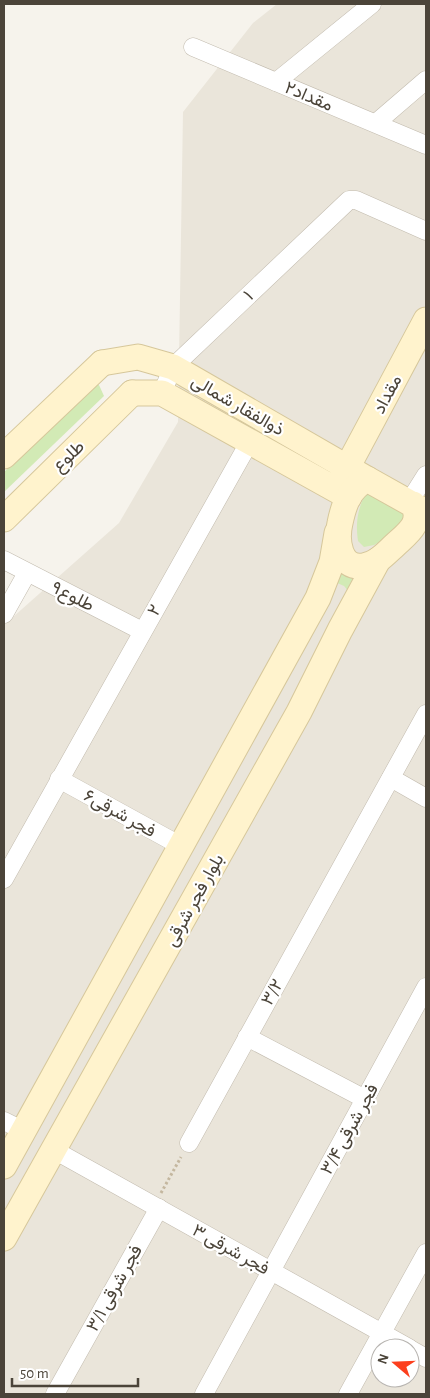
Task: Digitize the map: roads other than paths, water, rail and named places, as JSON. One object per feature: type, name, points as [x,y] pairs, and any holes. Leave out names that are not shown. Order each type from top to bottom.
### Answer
[{"type":"main road","name":"مقداد","points":[[338,533],[350,483],[426,320]]},
{"type":"main road","name":"ذوالفقار شمالی","points":[[102,363],[138,357],[173,367],[350,483]]},
{"type":"main road","points":[[4,456],[102,363],[132,393]]},
{"type":"main road","name":"ذوالفقار شمالی","points":[[132,393],[162,394],[250,441],[350,483]]},
{"type":"main road","name":"طلوع","points":[[4,519],[132,393]]},
{"type":"main road","points":[[338,533],[339,548],[344,558],[351,564],[362,566],[378,560],[417,538],[415,523],[416,506],[350,483]]},
{"type":"main road","points":[[4,1166],[14,1126],[181,846],[313,607],[332,562],[338,533]]},
{"type":"main road","name":"بلوار فجر شرقی","points":[[4,1238],[299,712],[378,560]]},
{"type":"main road","points":[[313,607],[327,597],[336,596],[343,600],[345,608],[340,630]]},
{"type":"street","points":[[276,82],[372,4]]},
{"type":"street","name":"مقداد۲","points":[[192,47],[426,145]]},
{"type":"street","points":[[376,124],[426,80]]},
{"type":"street","name":"۱","points":[[162,394],[173,367],[349,200],[356,200],[426,231]]},
{"type":"street","name":"۲","points":[[4,879],[250,441]]},
{"type":"street","points":[[416,506],[426,475]]},
{"type":"street","name":"طلوع۹","points":[[4,560],[142,631]]},
{"type":"street","points":[[4,614],[27,573]]},
{"type":"street","name":"۳/۲","points":[[188,1143],[426,714]]},
{"type":"street","points":[[391,778],[426,798]]},
{"type":"street","name":"فجر شرقی۶","points":[[59,780],[181,846]]},
{"type":"street","name":"۳/۴ فجر شرقی","points":[[204,1394],[426,988]]},
{"type":"street","points":[[247,1037],[366,1099]]},
{"type":"street","name":"۳ فجر شرقی","points":[[54,1150],[390,1338]]},
{"type":"street","name":"۳/۱ فجر شرقی","points":[[55,1394],[157,1207]]},
{"type":"street","points":[[348,1394],[426,1254]]}]
